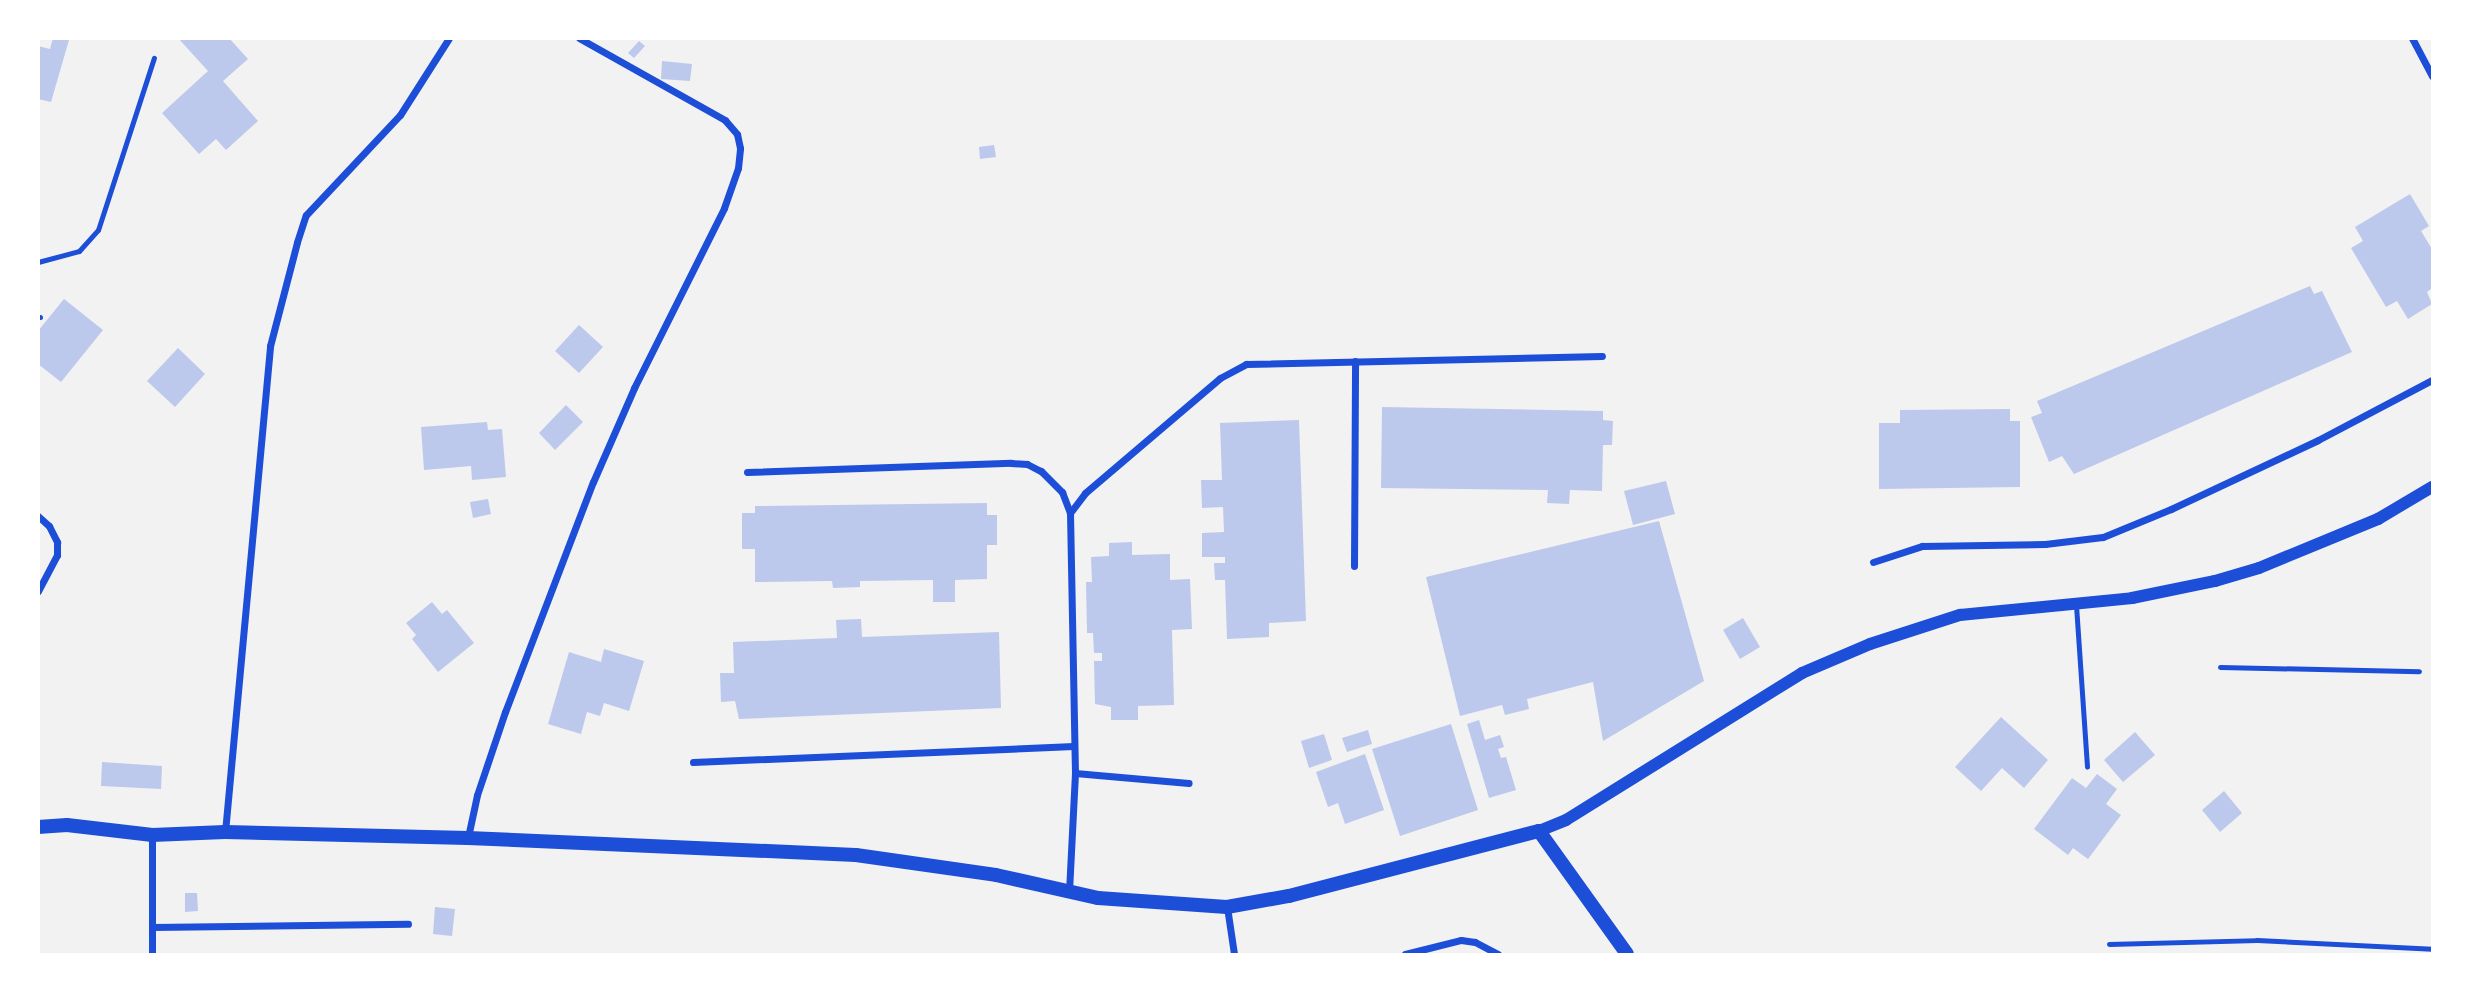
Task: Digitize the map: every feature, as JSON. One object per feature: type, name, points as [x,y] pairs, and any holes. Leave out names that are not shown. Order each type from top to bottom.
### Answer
[{"type":"main road","points":[[38,827],[67,825],[152,835],[225,832],[468,838],[856,855],[996,875],[1069,893],[1139,902],[1227,906],[1289,896],[1539,831],[1627,954]]},
{"type":"street","points":[[225,832],[270,346],[297,242],[306,215],[400,115],[449,38]]},
{"type":"street","points":[[468,838],[477,795],[505,712],[593,482],[634,388],[724,208],[738,168],[740,148],[737,134],[725,120],[579,38]]},
{"type":"street","points":[[2412,38],[2432,75]]},
{"type":"street","points":[[1070,513],[1085,493],[1232,369],[1261,362],[1602,356]]},
{"type":"street","points":[[1354,361],[1354,566]]},
{"type":"street","points":[[1873,562],[1922,546],[2045,544],[2103,537],[2171,509],[2318,440],[2432,380]]},
{"type":"street","points":[[747,472],[1027,464],[1041,471],[1062,492],[1070,513],[1075,773],[1069,893]]},
{"type":"street","points":[[1539,831],[1566,820],[1802,673],[1870,644],[1960,615],[2076,605],[2166,592],[2259,568],[2378,519],[2432,486]]},
{"type":"street","points":[[38,516],[49,526],[57,542],[57,555],[38,591]]},
{"type":"street","points":[[693,762],[1074,747]]},
{"type":"street","points":[[1075,773],[1189,783]]},
{"type":"street","points":[[152,835],[152,954]]},
{"type":"street","points":[[1227,906],[1234,954]]},
{"type":"street","points":[[152,927],[408,924]]},
{"type":"street","points":[[1405,954],[1461,940],[1489,948],[1498,954]]},
{"type":"lane","points":[[38,262],[79,251],[98,230],[154,58]]},
{"type":"lane","points":[[2076,605],[2087,767]]},
{"type":"lane","points":[[2220,667],[2419,671]]},
{"type":"lane","points":[[2109,944],[2257,940],[2432,949]]},
{"type":"building","points":[[53,38],[69,40],[51,102],[38,99],[38,46],[50,49]]},
{"type":"building","points":[[178,38],[229,38],[248,59],[223,81],[258,121],[226,150],[216,139],[199,154],[162,113],[208,71]]},
{"type":"building","points":[[639,41],[645,46],[634,58],[628,53]]},
{"type":"building","points":[[662,61],[692,64],[690,81],[661,79]]},
{"type":"building","points":[[994,145],[996,157],[980,159],[979,147]]},
{"type":"building","points":[[2410,194],[2429,226],[2421,231],[2432,249],[2432,288],[2427,292],[2432,304],[2408,319],[2397,301],[2386,307],[2351,248],[2363,241],[2355,227]]},
{"type":"building","points":[[2310,286],[2314,294],[2322,291],[2352,352],[2074,474],[2062,456],[2049,462],[2031,417],[2042,413],[2037,401]]},
{"type":"building","points":[[64,299],[103,330],[61,382],[38,364],[38,331]]},
{"type":"building","points":[[579,325],[603,347],[579,373],[555,351]]},
{"type":"building","points":[[178,348],[205,374],[175,407],[147,381]]},
{"type":"building","points":[[566,405],[583,422],[555,450],[539,433]]},
{"type":"building","points":[[1382,407],[1603,411],[1603,420],[1613,421],[1612,445],[1603,445],[1602,491],[1570,490],[1569,504],[1547,503],[1548,490],[1381,488]]},
{"type":"building","points":[[2010,409],[2010,421],[2020,421],[2020,487],[1879,489],[1879,423],[1900,423],[1900,410]]},
{"type":"building","points":[[1299,420],[1306,621],[1269,623],[1269,637],[1227,639],[1225,580],[1215,580],[1214,563],[1225,563],[1225,557],[1202,557],[1202,533],[1224,532],[1223,507],[1202,508],[1201,480],[1222,480],[1220,423]]},
{"type":"building","points":[[487,422],[488,430],[502,429],[506,477],[472,480],[471,466],[424,470],[421,427]]},
{"type":"building","points":[[1666,481],[1675,514],[1633,525],[1624,491]]},
{"type":"building","points":[[488,499],[491,514],[473,518],[470,502]]},
{"type":"building","points":[[987,503],[987,515],[997,515],[997,545],[987,545],[987,579],[955,580],[955,602],[933,602],[933,580],[860,581],[860,587],[833,588],[832,581],[755,582],[755,549],[742,549],[742,513],[755,513],[755,506]]},
{"type":"building","points":[[1659,521],[1704,681],[1603,741],[1593,682],[1527,699],[1529,709],[1505,715],[1502,705],[1460,716],[1426,577]]},
{"type":"building","points":[[1132,542],[1132,555],[1170,554],[1170,580],[1190,579],[1192,629],[1172,630],[1174,705],[1138,706],[1138,720],[1111,720],[1111,707],[1095,704],[1094,661],[1102,661],[1102,653],[1094,653],[1093,633],[1087,633],[1086,582],[1092,582],[1091,557],[1109,556],[1109,543]]},
{"type":"building","points":[[432,602],[442,614],[447,610],[474,643],[438,672],[412,639],[416,635],[406,623]]},
{"type":"building","points":[[1743,618],[1760,647],[1740,659],[1723,630]]},
{"type":"building","points":[[861,619],[862,637],[999,632],[1001,708],[739,719],[735,701],[721,702],[720,673],[734,673],[733,642],[837,638],[836,620]]},
{"type":"building","points":[[604,649],[644,661],[629,711],[604,703],[600,716],[587,712],[581,734],[548,724],[569,652],[601,662]]},
{"type":"building","points":[[2001,717],[2048,760],[2024,788],[2002,768],[1981,791],[1955,767]]},
{"type":"building","points":[[1479,720],[1485,740],[1500,735],[1504,747],[1498,749],[1501,758],[1506,757],[1516,790],[1489,798],[1467,724]]},
{"type":"building","points":[[1451,724],[1478,810],[1400,836],[1372,749]]},
{"type":"building","points":[[1368,730],[1372,744],[1347,752],[1342,738]]},
{"type":"building","points":[[2135,732],[2155,755],[2123,782],[2104,760]]},
{"type":"building","points":[[1324,734],[1332,760],[1309,768],[1301,741]]},
{"type":"building","points":[[1365,754],[1384,810],[1345,824],[1338,803],[1328,807],[1316,772]]},
{"type":"building","points":[[102,762],[162,766],[161,789],[101,786]]},
{"type":"building","points":[[2097,774],[2117,789],[2106,804],[2121,815],[2088,859],[2073,848],[2068,855],[2034,829],[2072,778],[2086,788]]},
{"type":"building","points":[[2224,791],[2242,813],[2220,832],[2202,810]]},
{"type":"building","points":[[185,893],[197,893],[198,911],[185,912]]},
{"type":"building","points":[[435,907],[455,909],[452,936],[433,934]]}]
